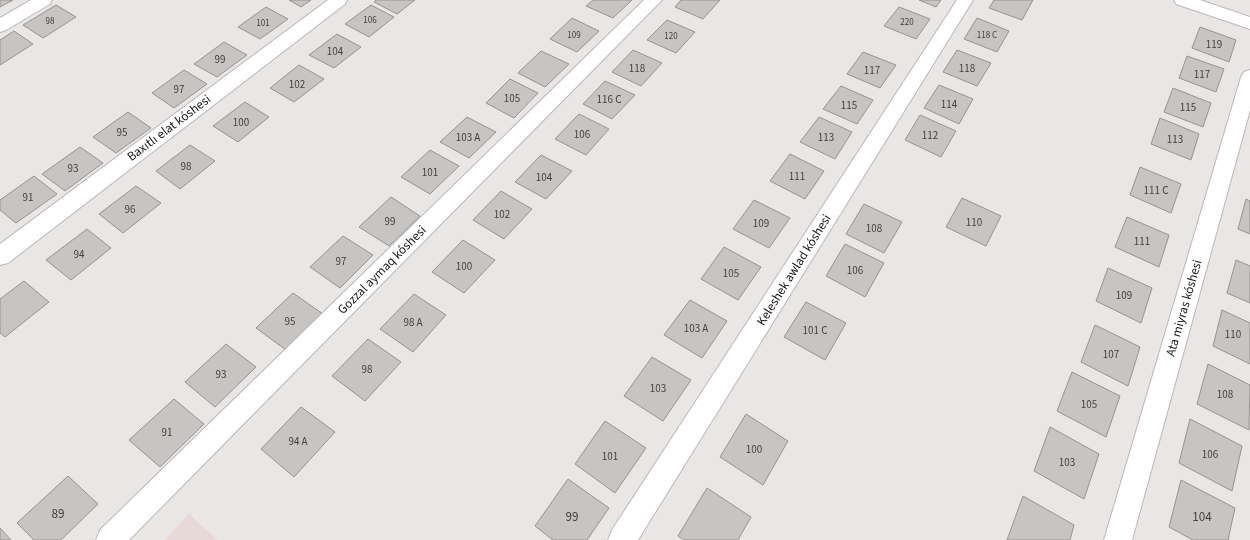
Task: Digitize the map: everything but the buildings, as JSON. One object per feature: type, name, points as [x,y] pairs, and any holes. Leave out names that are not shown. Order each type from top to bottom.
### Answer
[{"type":"street","points":[[0,26],[44,0]]},
{"type":"street","name":"Baxıtlı elat kóshesi","points":[[0,256],[339,0]]},
{"type":"street","name":"Gozzal aymaq kóshesi","points":[[110,540],[654,0]]},
{"type":"street","name":"Keleshek awlad kóshesi","points":[[622,540],[965,0]]},
{"type":"street","points":[[1182,0],[1250,23]]},
{"type":"street","name":"Ata miyras kóshesi","points":[[1118,540],[1250,77]]},
{"type":"shaded area","points":[[189,514],[217,540],[165,540]]}]
